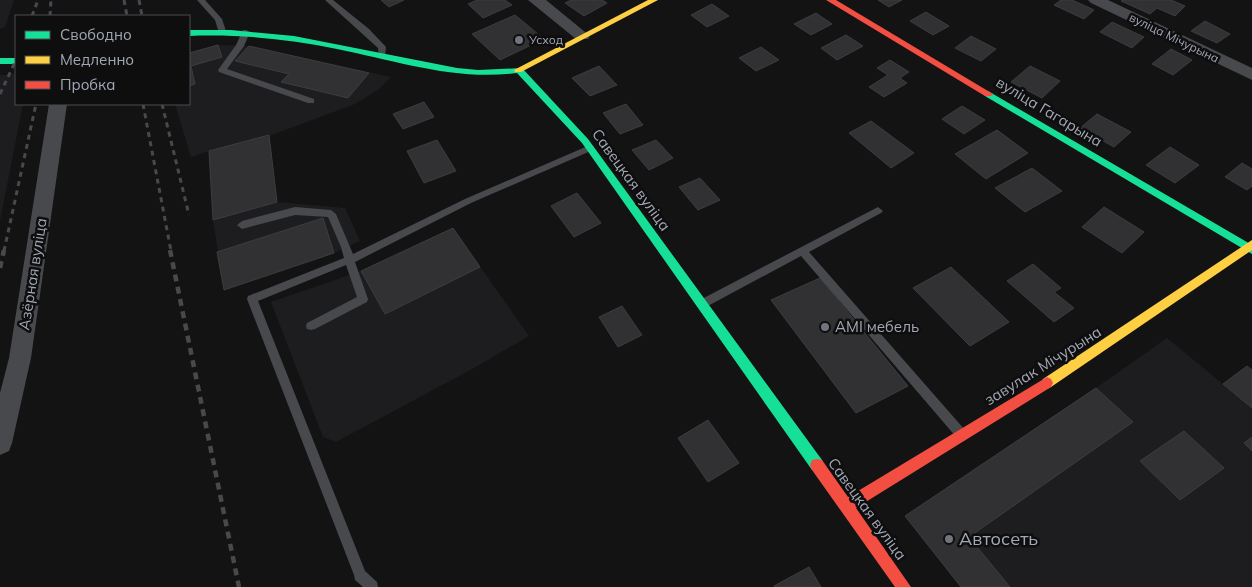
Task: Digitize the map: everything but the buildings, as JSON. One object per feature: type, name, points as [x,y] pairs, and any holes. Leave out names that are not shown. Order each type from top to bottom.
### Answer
[{"type":"street","points":[[536,0],[582,36]]},
{"type":"street","points":[[190,34],[246,32],[286,37],[382,55],[504,74],[519,70],[654,0]]},
{"type":"street","name":"вуліца Гагарына","points":[[830,0],[1251,247]]},
{"type":"street","name":"вуліца Мічурына","points":[[1096,0],[1252,75]]},
{"type":"street","points":[[0,61],[15,61]]},
{"type":"street","name":"Савецкая вуліца","points":[[519,70],[590,148],[904,587]]},
{"type":"street","name":"Азёрная вуліца","points":[[0,443],[20,358],[58,105]]},
{"type":"street","name":"завулак Мічурына","points":[[846,506],[1071,368],[1251,247]]},
{"type":"lane","points":[[201,0],[218,19],[222,32]]},
{"type":"lane","points":[[329,0],[366,31],[382,48],[382,55]]},
{"type":"lane","points":[[246,32],[240,46],[222,70],[311,101]]},
{"type":"lane","points":[[372,587],[360,575],[252,299],[349,260],[468,201],[590,148]]},
{"type":"lane","points":[[702,304],[878,210]]},
{"type":"lane","points":[[242,225],[295,212],[331,214],[346,247],[353,274],[363,299],[311,326]]},
{"type":"lane","points":[[802,251],[962,435]]},
{"type":"shaded area","points":[[0,0],[14,0],[5,27],[0,29]]},
{"type":"shaded area","points":[[218,45],[249,46],[391,77],[379,89],[355,104],[269,136],[277,202],[345,208],[360,241],[334,253],[224,290],[213,220],[209,151],[191,157],[175,105],[190,105],[190,53]]},
{"type":"shaded area","points":[[15,74],[15,105],[23,105],[0,221],[0,75]]},
{"type":"shaded area","points":[[453,228],[529,336],[474,368],[336,442],[323,437],[271,302],[361,271]]},
{"type":"shaded area","points":[[1167,338],[1252,408],[1252,587],[961,587],[905,516]]},
{"type":"railway","points":[[32,15],[38,0]]},
{"type":"railway","points":[[50,15],[51,0]]},
{"type":"railway","points":[[124,0],[127,15]]},
{"type":"railway","points":[[139,0],[142,15]]},
{"type":"railway","points":[[0,94],[15,62]]},
{"type":"railway","points":[[4,251],[36,105]]},
{"type":"railway","points":[[143,105],[171,251]]},
{"type":"railway","points":[[162,105],[189,215]]},
{"type":"railway","points":[[0,268],[4,250]]},
{"type":"railway","points":[[170,250],[239,587]]},
{"type":"traffic: fast","points":[[190,33],[252,34],[294,39],[457,71],[478,73],[518,70]]},
{"type":"traffic: fast","points":[[0,61],[15,61]]},
{"type":"traffic: fast","points":[[519,70],[585,141],[817,465]]},
{"type":"traffic: fast","points":[[988,94],[1252,250]]},
{"type":"traffic: slow","points":[[518,70],[654,0]]},
{"type":"traffic: slow","points":[[1047,383],[1252,244]]},
{"type":"traffic: jam","points":[[830,0],[988,94]]},
{"type":"traffic: jam","points":[[846,506],[1047,383]]},
{"type":"traffic: jam","points":[[817,465],[904,587]]},
{"type":"place","name":"Усход","points":[[519,40]]},
{"type":"place","name":"AMI мебель","points":[[825,327]]},
{"type":"place","name":"Автосеть","points":[[949,539]]}]
